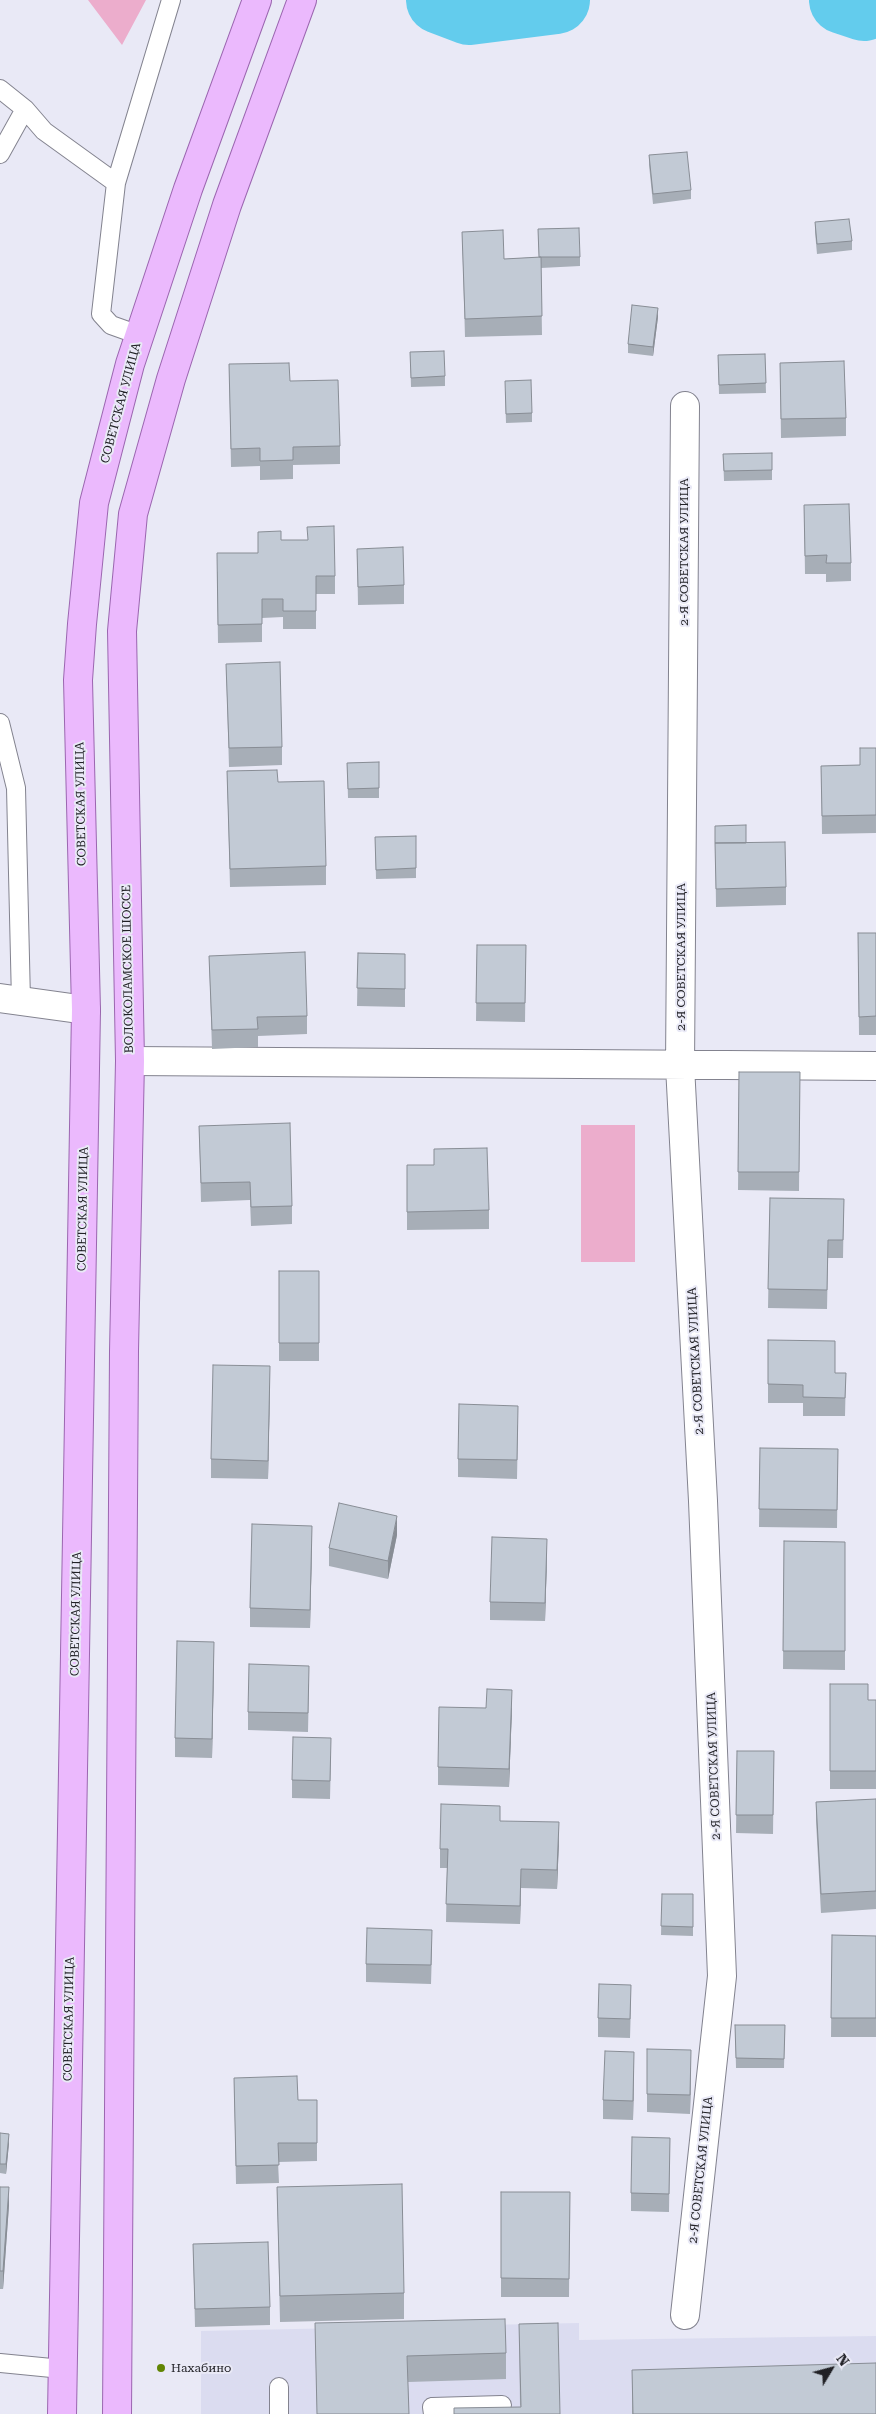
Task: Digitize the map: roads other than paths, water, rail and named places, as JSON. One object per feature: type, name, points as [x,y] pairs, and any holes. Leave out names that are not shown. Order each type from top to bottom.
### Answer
[{"type":"main road","name":"СОВЕТСКАЯ УЛИЦА","points":[[62,2414],[86,1010],[78,680],[82,624],[94,504],[130,364],[188,189],[257,0]]},
{"type":"main road","name":"ВОЛОКОЛАМСКОЕ ШОССЕ","points":[[130,1061],[122,631],[133,514],[171,380],[224,214],[302,0]]},
{"type":"main road","points":[[117,2414],[124,1351],[130,1061]]},
{"type":"street","name":"2-Я СОВЕТСКАЯ УЛИЦА","points":[[685,406],[680,1066],[703,1502],[722,1976],[685,2315]]},
{"type":"street","points":[[10,999],[86,1010]]},
{"type":"street","points":[[130,1061],[876,1066]]},
{"type":"lane","points":[[139,336],[111,325],[102,314],[116,183],[171,0]]},
{"type":"lane","points":[[0,89],[25,109],[44,131],[116,183]]},
{"type":"lane","points":[[0,154],[25,109]]},
{"type":"lane","points":[[0,723],[16,788],[10,999]]},
{"type":"lane","points":[[0,2363],[62,2369]]},
{"type":"lane","points":[[279,2387],[280,2414]]},
{"type":"lane","points":[[433,2414],[432,2407],[502,2406]]},
{"type":"waterway","points":[[440,0],[469,11],[556,0]]},
{"type":"waterway","points":[[843,0],[864,7],[873,0]]},
{"type":"place","name":"Нахабино","points":[[161,2368]]}]
